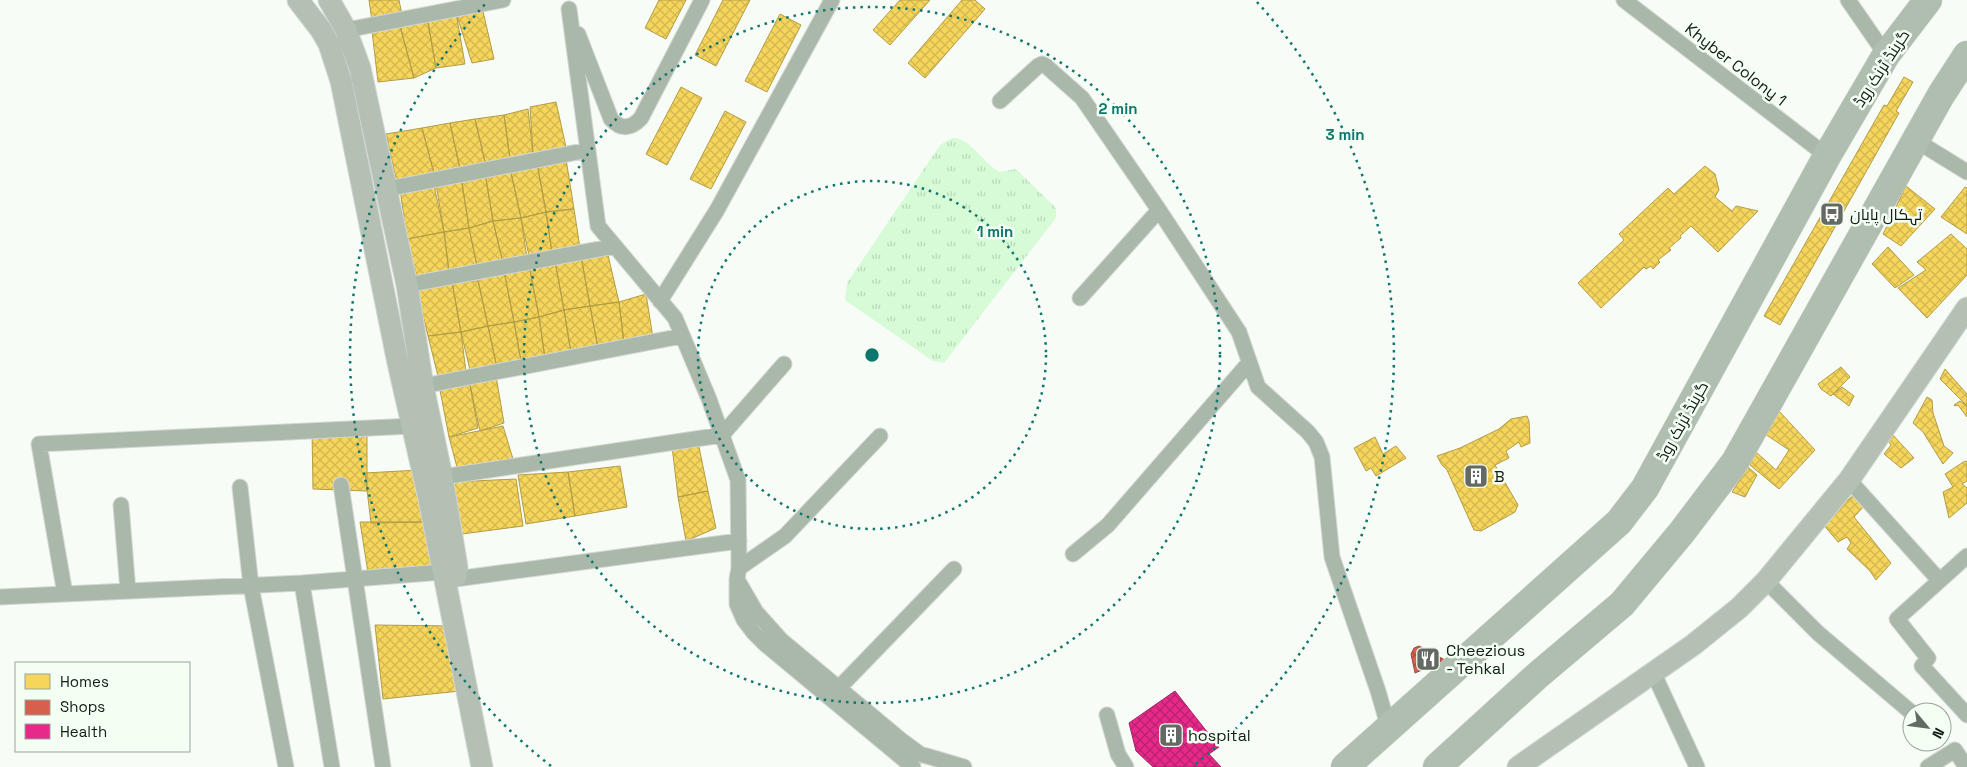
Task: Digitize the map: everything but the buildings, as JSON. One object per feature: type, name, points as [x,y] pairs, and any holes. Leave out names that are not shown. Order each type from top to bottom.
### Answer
[{"type":"highway","name":"گرینڈ ٹرنک روڈ","points":[[1345,767],[1619,522],[1640,495],[1827,156],[1886,55],[1928,0]]},
{"type":"highway","points":[[1437,767],[1538,675],[1622,604],[1682,532],[1735,462],[1940,95],[1967,54]]},
{"type":"street","points":[[298,0],[321,30],[329,44],[342,81],[412,426],[448,582],[482,767]]},
{"type":"street","points":[[329,0],[346,30],[360,68],[407,285],[423,386],[442,477],[456,567],[448,582]]},
{"type":"street","points":[[346,30],[503,0]]},
{"type":"street","points":[[567,5],[611,119],[617,125],[627,128],[634,126],[641,118],[702,0]]},
{"type":"street","points":[[660,301],[717,210],[832,0]]},
{"type":"street","name":"Khyber Colony 1","points":[[1624,0],[1827,156]]},
{"type":"street","points":[[1848,0],[1886,55]]},
{"type":"street","points":[[567,5],[598,226],[674,318],[710,399],[738,480],[737,604],[744,620],[765,644],[920,754],[964,767]]},
{"type":"street","points":[[1000,101],[1042,64],[1082,98],[1159,210],[1239,332],[1248,364],[1258,387],[1308,432],[1316,442],[1322,457],[1332,557],[1378,691],[1389,729]]},
{"type":"street","points":[[1915,140],[1967,172]]},
{"type":"street","points":[[387,189],[588,150]]},
{"type":"street","points":[[1080,298],[1159,210]]},
{"type":"street","points":[[407,285],[615,246]]},
{"type":"street","points":[[1527,766],[1653,672],[1693,645],[1738,608],[1766,581],[1849,480],[1967,308]]},
{"type":"street","points":[[423,386],[682,336]]},
{"type":"street","points":[[442,477],[722,435],[784,364]]},
{"type":"street","points":[[1073,554],[1108,525],[1248,364]]},
{"type":"street","points":[[65,594],[39,444],[412,426]]},
{"type":"street","points":[[738,574],[785,536],[880,436]]},
{"type":"street","points":[[1849,480],[1940,580]]},
{"type":"street","points":[[341,485],[383,767]]},
{"type":"street","points":[[240,487],[251,586],[286,767]]},
{"type":"street","points":[[121,505],[128,591]]},
{"type":"street","points":[[0,597],[355,580],[448,582],[739,541]]},
{"type":"street","points":[[1967,556],[1897,619],[1928,658],[1922,666],[1967,715]]},
{"type":"street","points":[[834,692],[954,570]]},
{"type":"street","points":[[1766,581],[1818,633],[1902,704]]},
{"type":"street","points":[[302,583],[332,767]]},
{"type":"street","points":[[1653,672],[1698,767]]},
{"type":"street","points":[[834,692],[913,767]]},
{"type":"street","points":[[1107,716],[1118,754],[1126,767]]},
{"type":"street","points":[[1928,767],[1955,750],[1966,767]]},
{"type":"green space","points":[[952,138],[959,139],[971,146],[1000,172],[1016,169],[1056,208],[1056,218],[944,363],[933,361],[845,300],[847,283],[940,145]]},
{"type":"place","name":"تہکال پایان","points":[[1832,214]]},
{"type":"place","name":"B","points":[[1476,476]]},
{"type":"place","name":"Cheezious - Tehkal","points":[[1428,659]]},
{"type":"place","name":"hospital","points":[[1171,735]]}]
